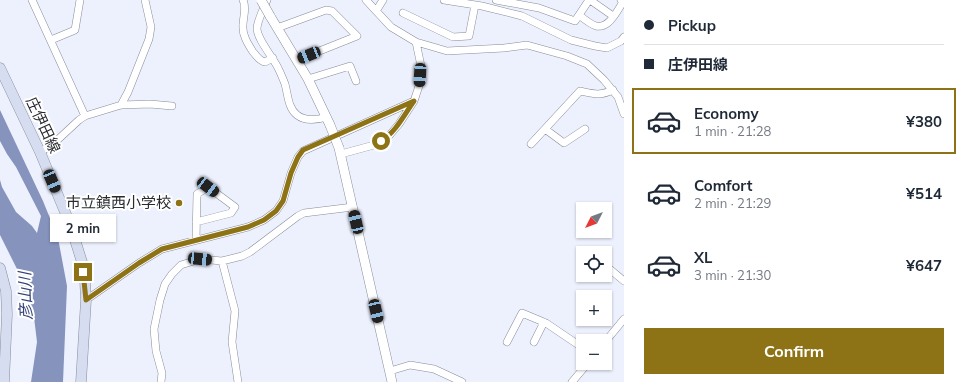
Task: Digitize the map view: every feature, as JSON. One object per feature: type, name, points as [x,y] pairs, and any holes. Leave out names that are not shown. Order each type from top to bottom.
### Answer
[{"type":"main road","name":"庄伊田線","points":[[0,68],[40,152],[72,230],[82,262],[86,300],[81,382]]},
{"type":"main road","points":[[0,270],[6,291],[7,314],[4,382]]},
{"type":"street","points":[[32,0],[86,116]]},
{"type":"street","points":[[51,40],[75,30],[80,0]]},
{"type":"street","points":[[121,105],[128,92],[149,39],[151,27],[145,0]]},
{"type":"street","points":[[243,0],[245,4],[242,26],[243,34],[249,46],[261,61],[265,62],[273,58]]},
{"type":"street","points":[[261,0],[308,79],[329,122],[340,151],[392,382]]},
{"type":"street","points":[[267,0],[257,30],[261,40],[279,69],[290,107],[298,115],[306,119],[329,122]]},
{"type":"street","points":[[366,0],[391,26],[416,42],[446,51],[504,48],[527,45],[568,56],[587,64],[618,96],[624,114]]},
{"type":"street","points":[[376,11],[383,0]]},
{"type":"street","points":[[444,0],[481,4],[522,16],[571,40],[595,46],[607,48],[613,46],[624,36]]},
{"type":"street","points":[[496,0],[539,8],[575,21],[589,0],[613,16]]},
{"type":"street","points":[[579,15],[595,26],[602,26],[608,23],[623,2],[621,0]]},
{"type":"street","points":[[403,13],[453,37],[469,36],[481,4]]},
{"type":"street","points":[[277,28],[326,10],[332,11],[357,36],[297,60]]},
{"type":"street","points":[[340,151],[374,145],[388,137],[399,124],[414,101],[420,83],[421,66],[416,42]]},
{"type":"street","points":[[308,79],[350,66],[356,81]]},
{"type":"street","points":[[531,144],[580,91],[604,94],[613,90]]},
{"type":"street","points":[[86,300],[162,249],[248,227],[264,220],[276,211],[283,201],[291,173],[303,150],[414,101]]},
{"type":"street","points":[[40,152],[52,145],[79,120],[86,116],[121,105],[150,104],[172,106]]},
{"type":"street","points":[[545,129],[564,143],[585,129]]},
{"type":"street","points":[[196,222],[231,213],[235,207],[208,187],[197,194],[196,222],[196,240]]},
{"type":"street","points":[[161,382],[162,372],[156,351],[154,329],[165,284],[181,265],[200,259],[222,261],[242,256],[250,252],[304,213],[353,207]]},
{"type":"street","points":[[222,261],[235,311],[232,342],[238,382]]},
{"type":"street","points":[[612,271],[624,281]]},
{"type":"street","points":[[507,342],[522,313],[544,322],[576,343]]},
{"type":"street","points":[[612,334],[624,319]]},
{"type":"street","points":[[534,342],[544,322]]},
{"type":"street","points":[[390,371],[410,365],[434,369],[462,382]]},
{"type":"street","points":[[572,382],[582,370]]},
{"type":"water","points":[[0,110],[43,201],[58,238],[67,286],[63,382],[31,382],[37,342],[33,309],[21,289],[18,271],[0,235],[0,180],[2,187],[16,212],[32,226],[37,233],[41,216],[16,167],[0,141]]},
{"type":"place","name":"市立鎮西小学校","points":[[179,203]]},
{"type":"route","points":[[83,272],[86,300],[162,249],[248,227],[264,220],[276,211],[283,201],[291,173],[303,150],[414,101],[399,124],[388,137],[381,141]]},
{"type":"water label","name":"彦山川","points":[[25,296]]}]
